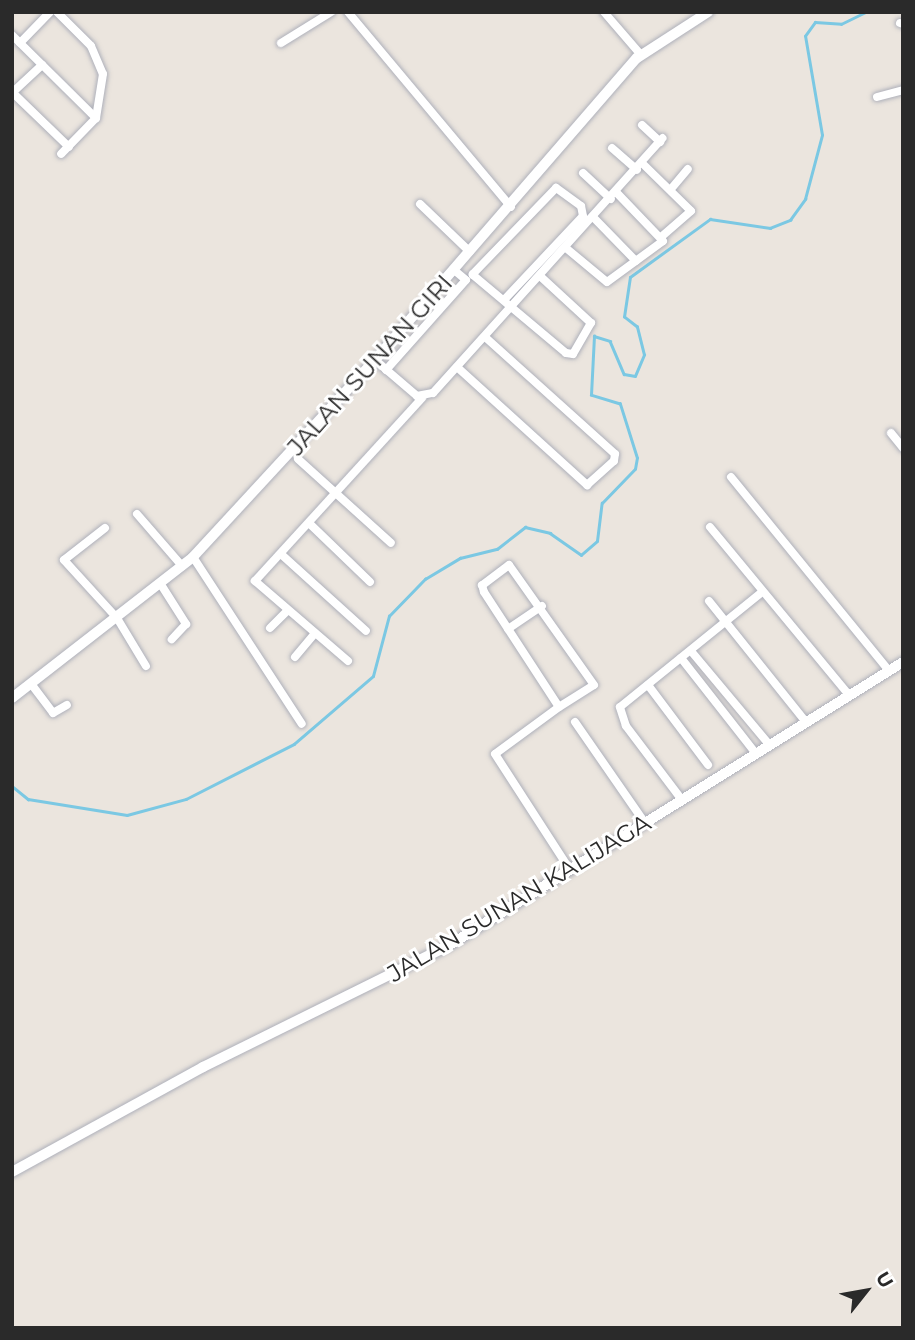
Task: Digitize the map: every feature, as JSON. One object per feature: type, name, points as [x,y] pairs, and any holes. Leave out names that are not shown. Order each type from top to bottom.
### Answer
[{"type":"street","points":[[20,43],[50,12]]},
{"type":"street","points":[[57,12],[99,61],[103,94],[96,118],[61,154]]},
{"type":"street","points":[[65,20],[72,12]]},
{"type":"street","points":[[281,43],[331,12]]},
{"type":"street","points":[[348,12],[511,207]]},
{"type":"street","points":[[604,12],[641,55]]},
{"type":"street","name":"JALAN SUNAN GIRI","points":[[12,698],[193,557],[375,360],[641,55],[708,12]]},
{"type":"street","points":[[12,35],[96,118]]},
{"type":"street","points":[[42,65],[13,92],[69,147]]},
{"type":"street","points":[[877,97],[903,90]]},
{"type":"street","points":[[348,661],[255,581],[339,494],[422,398],[457,367],[640,167],[662,140],[642,125]]},
{"type":"street","points":[[566,248],[607,282],[636,261],[691,211],[671,189],[612,148]]},
{"type":"street","points":[[671,189],[688,169]]},
{"type":"street","points":[[583,173],[661,237]]},
{"type":"street","points":[[504,300],[583,216],[584,209],[560,189],[549,191],[473,273],[512,307],[566,353],[576,352],[591,323],[540,276]]},
{"type":"street","points":[[420,204],[470,252]]},
{"type":"street","points":[[594,218],[636,261]]},
{"type":"street","points":[[386,370],[466,280],[454,270]]},
{"type":"street","points":[[457,367],[587,485],[605,471],[615,454],[485,337]]},
{"type":"street","points":[[375,360],[422,398]]},
{"type":"street","points":[[891,433],[903,448]]},
{"type":"street","points":[[298,459],[391,543]]},
{"type":"street","points":[[731,477],[889,671]]},
{"type":"street","points":[[137,514],[182,566]]},
{"type":"street","points":[[310,525],[370,583]]},
{"type":"street","points":[[709,527],[761,593],[850,696]]},
{"type":"street","points":[[105,528],[64,561],[117,618],[146,666]]},
{"type":"street","points":[[282,555],[366,631]]},
{"type":"street","points":[[193,557],[302,724]]},
{"type":"street","points":[[559,707],[484,592],[486,580],[515,565],[594,685],[495,754],[570,870]]},
{"type":"street","points":[[160,583],[186,624],[172,639]]},
{"type":"street","points":[[682,800],[618,713],[648,685],[761,593]]},
{"type":"street","points":[[709,601],[806,722]]},
{"type":"street","points":[[508,629],[542,606]]},
{"type":"street","points":[[270,628],[288,610]]},
{"type":"street","points":[[295,657],[315,633]]},
{"type":"street","points":[[691,651],[768,743]]},
{"type":"street","points":[[681,658],[754,751]]},
{"type":"street","name":"JALAN SUNAN KALIJAGA","points":[[12,1172],[203,1067],[448,946],[682,800],[754,751],[903,662]]},
{"type":"street","points":[[704,687],[715,679]]},
{"type":"street","points":[[32,685],[53,713],[67,705]]},
{"type":"street","points":[[648,685],[708,765]]},
{"type":"street","points":[[725,715],[737,705]]},
{"type":"street","points":[[575,722],[645,823]]},
{"type":"waterway","points":[[12,786],[28,799],[127,815],[186,799],[294,744],[373,676],[389,616],[425,579],[460,558],[497,549],[525,527],[550,533],[581,555],[597,541],[602,503],[635,469],[637,458],[620,404],[591,395],[594,336],[610,341],[624,374],[635,376],[644,355],[637,327],[624,317],[630,277],[710,219],[770,228],[790,220],[805,199],[822,135],[805,36],[815,22],[841,24],[866,12]]}]
